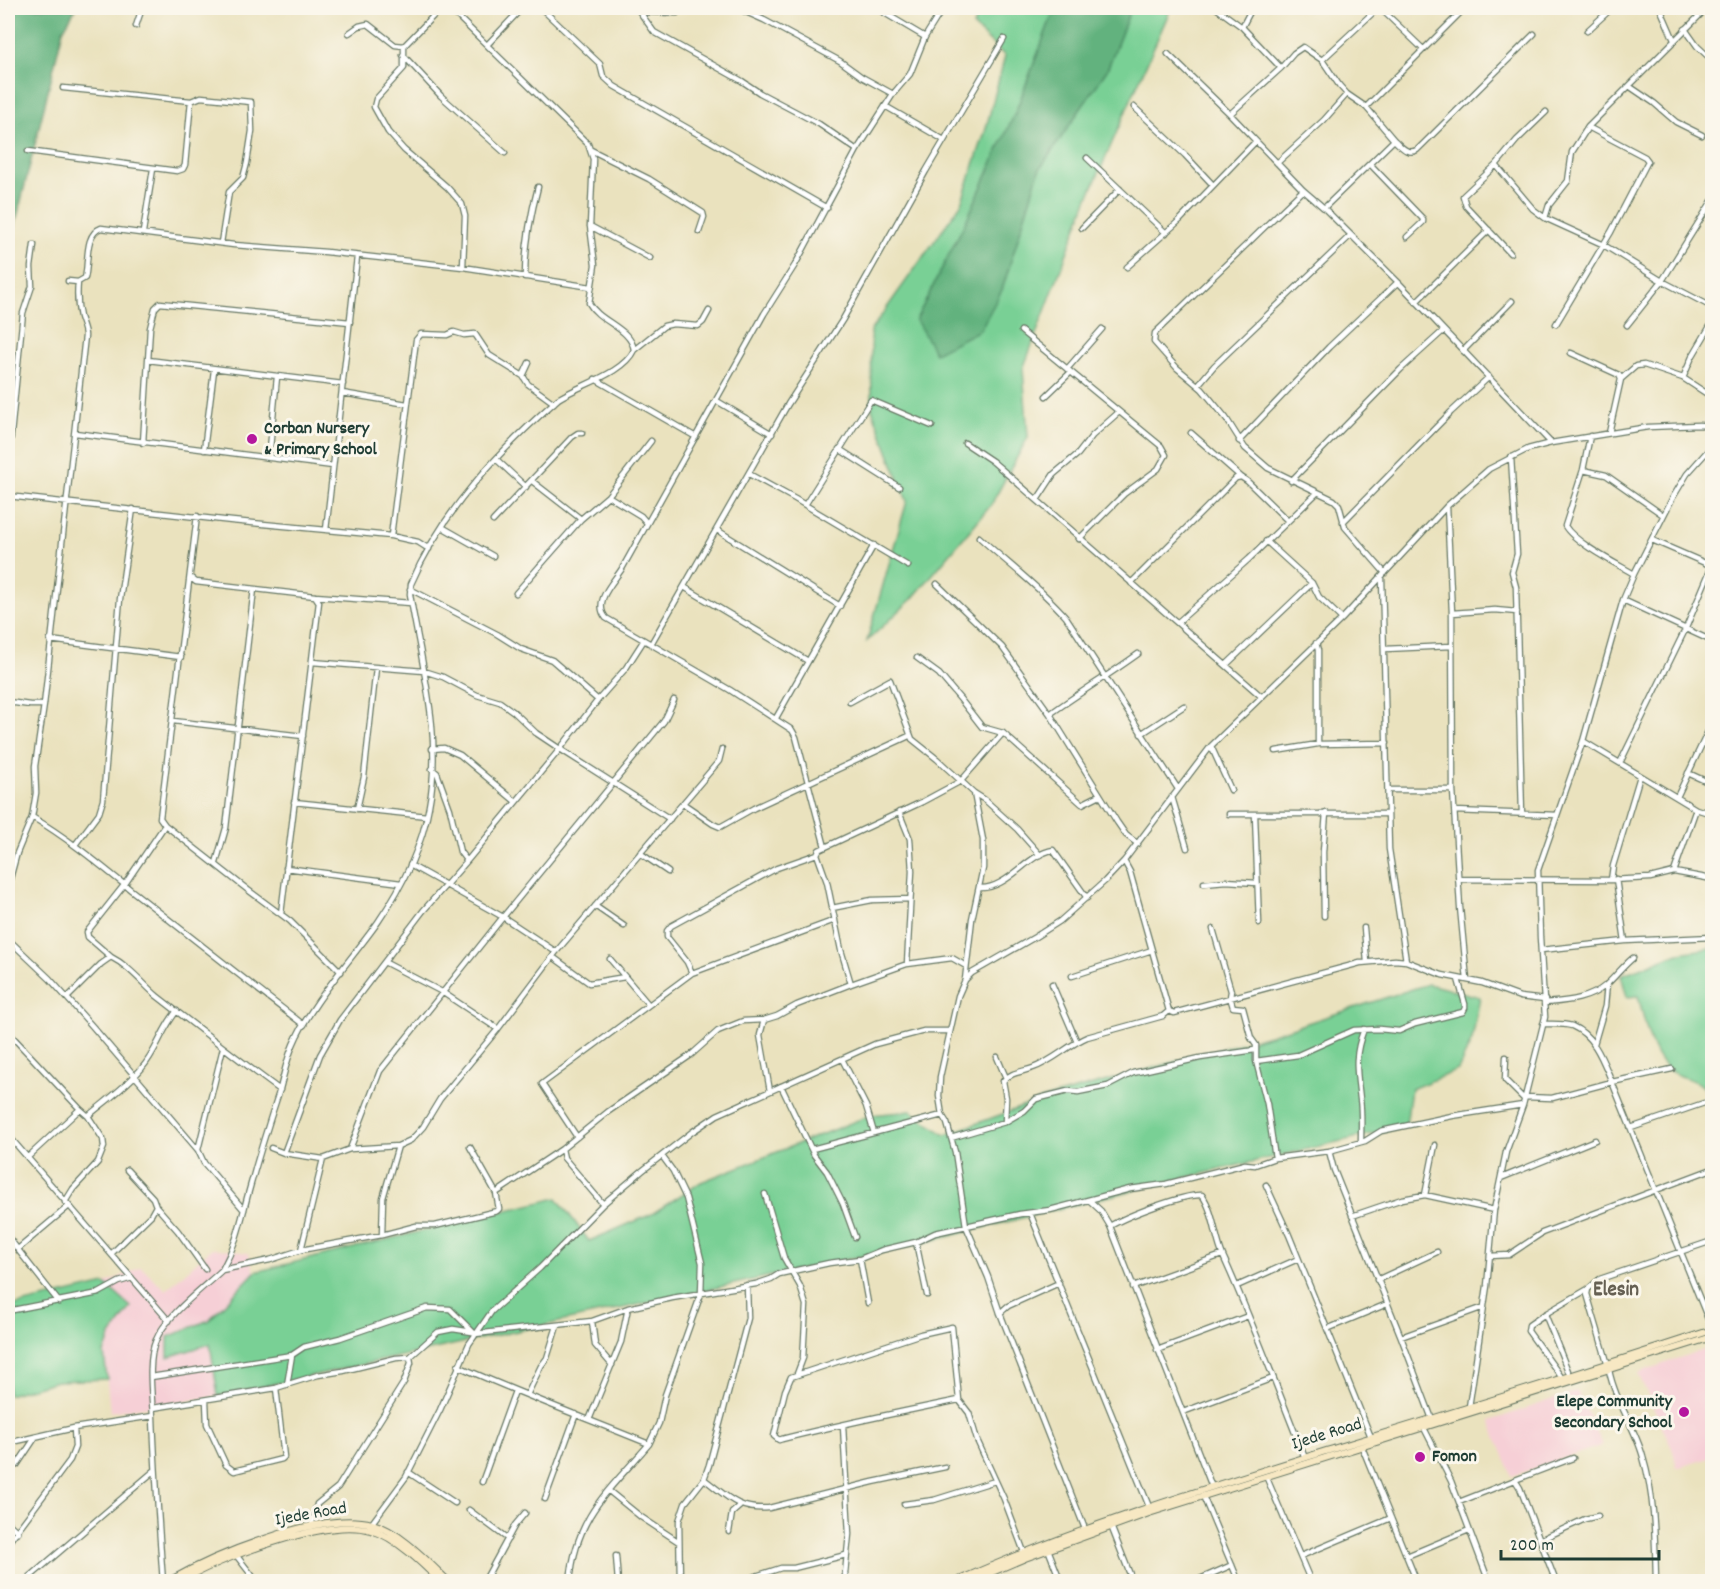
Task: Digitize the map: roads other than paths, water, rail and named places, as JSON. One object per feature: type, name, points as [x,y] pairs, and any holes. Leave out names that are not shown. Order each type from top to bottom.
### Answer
[{"type":"main road","name":"Ijede Road","points":[[955,1581],[1085,1529],[1562,1378],[1608,1368],[1713,1330]]},
{"type":"main road","name":"Ijede Road","points":[[969,1581],[1150,1509],[1203,1496],[1713,1336]]},
{"type":"main road","name":"Ijede Road","points":[[165,1581],[235,1549],[279,1534],[346,1521],[372,1523],[394,1534],[449,1581]]},
{"type":"main road","name":"Ijede Road","points":[[179,1581],[236,1555],[280,1540],[346,1527],[370,1529],[392,1540],[441,1581]]},
{"type":"street","points":[[136,26],[142,8]]},
{"type":"street","points":[[441,8],[404,46],[404,68],[376,99],[374,107],[388,132],[456,195],[462,204],[465,216],[463,267]]},
{"type":"street","points":[[449,8],[588,144],[593,159],[590,226],[595,265],[589,303],[592,308],[625,334],[634,350]]},
{"type":"street","points":[[487,45],[522,8]]},
{"type":"street","points":[[541,8],[600,64],[603,76],[614,86],[827,208]]},
{"type":"street","points":[[737,8],[840,61],[893,94]]},
{"type":"street","points":[[876,8],[925,37]]},
{"type":"street","points":[[825,847],[810,783],[792,730],[776,718],[606,618],[601,607],[606,591],[623,567],[764,314],[795,265],[857,150],[893,94],[910,74],[925,37],[944,8]]},
{"type":"street","points":[[1216,8],[1242,27],[1281,68]]},
{"type":"street","points":[[1242,27],[1252,8]]},
{"type":"street","points":[[1322,60],[1379,8],[1423,49]]},
{"type":"street","points":[[1366,107],[1465,8]]},
{"type":"street","points":[[1587,31],[1612,8]]},
{"type":"street","points":[[1660,8],[1674,40]]},
{"type":"street","points":[[1545,218],[1548,205],[1568,181],[1572,152],[1588,127],[1707,8]]},
{"type":"street","points":[[640,10],[654,32],[819,124],[857,150]]},
{"type":"street","points":[[640,10],[677,13]]},
{"type":"street","points":[[349,33],[359,26],[368,24],[395,45],[404,46]]},
{"type":"street","points":[[1685,29],[1697,46],[1713,60]]},
{"type":"street","points":[[1230,114],[1303,47],[1322,60],[1347,94],[1366,107],[1394,140],[1408,152],[1412,152],[1417,150],[1534,34]]},
{"type":"street","points":[[651,644],[748,474],[843,319],[1004,39]]},
{"type":"street","points":[[1168,54],[1398,282],[1551,443]]},
{"type":"street","points":[[403,55],[441,96],[505,153]]},
{"type":"street","points":[[1629,86],[1676,122],[1702,135]]},
{"type":"street","points":[[63,88],[190,101],[201,97],[251,102],[252,131],[247,163],[243,178],[229,192],[221,243]]},
{"type":"street","points":[[1277,163],[1324,120],[1347,94]]},
{"type":"street","points":[[28,151],[177,171],[183,169],[190,101]]},
{"type":"street","points":[[885,106],[944,140]]},
{"type":"street","points":[[1134,107],[1185,154],[1213,186]]},
{"type":"street","points":[[1510,253],[1466,206],[1463,196],[1546,112]]},
{"type":"street","points":[[1556,324],[1629,200],[1648,161],[1588,127]]},
{"type":"street","points":[[1324,208],[1394,140]]},
{"type":"street","points":[[1127,267],[1166,233],[1256,141]]},
{"type":"street","points":[[591,150],[649,180],[702,213],[704,217],[699,232]]},
{"type":"street","points":[[1087,158],[1166,233]]},
{"type":"street","points":[[1370,164],[1423,219],[1423,222],[1407,237]]},
{"type":"street","points":[[1496,165],[1533,209],[1545,218],[1602,244],[1662,281],[1713,307]]},
{"type":"street","points":[[143,232],[153,169]]},
{"type":"street","points":[[525,277],[529,222],[538,187]]},
{"type":"street","points":[[1082,228],[1120,189]]},
{"type":"street","points":[[1303,190],[1155,333],[1153,338],[1156,346],[1177,368],[1198,385],[1226,418],[1239,441],[1268,468],[1334,500],[1339,505],[1345,527],[1384,575],[1389,849],[1406,961]]},
{"type":"street","points":[[1627,325],[1662,281],[1713,201]]},
{"type":"street","points":[[590,226],[650,258]]},
{"type":"street","points":[[68,282],[78,282],[85,278],[90,241],[95,231],[101,228],[221,243],[463,267],[591,287]]},
{"type":"street","points":[[1416,302],[1489,230]]},
{"type":"street","points":[[1198,385],[1214,366],[1351,236]]},
{"type":"street","points":[[8,465],[23,313],[32,286],[31,267],[34,244]]},
{"type":"street","points":[[326,530],[357,257]]},
{"type":"street","points":[[8,886],[17,853],[32,817],[36,792],[35,766],[86,336],[79,315],[78,282]]},
{"type":"street","points":[[1239,441],[1346,331],[1398,282]]},
{"type":"street","points":[[1463,351],[1512,301]]},
{"type":"street","points":[[143,443],[150,328],[155,308],[165,302],[351,322]]},
{"type":"street","points":[[165,1581],[154,1471],[151,1377],[153,1347],[163,1326],[222,1270],[239,1235],[244,1210],[292,1048],[304,1024],[383,915],[418,847],[427,816],[431,790],[432,749],[424,671],[410,589],[429,549],[458,504],[496,459],[554,403],[570,391],[620,366],[634,350],[664,326],[674,324],[698,327],[709,310]]},
{"type":"street","points":[[1683,378],[1692,357],[1713,323]]},
{"type":"street","points":[[1046,396],[1102,329]]},
{"type":"street","points":[[1021,330],[1161,447],[1166,455],[1158,469],[1124,494],[1079,539]]},
{"type":"street","points":[[1291,481],[1401,369],[1443,331]]},
{"type":"street","points":[[391,536],[416,340],[421,334],[447,335],[454,332],[464,335],[475,334],[489,355],[523,376],[528,384],[554,403]]},
{"type":"street","points":[[1571,353],[1619,375],[1621,379]]},
{"type":"street","points":[[148,360],[214,370],[343,384]]},
{"type":"street","points":[[523,376],[529,363]]},
{"type":"street","points":[[1609,433],[1621,379],[1636,366],[1644,365],[1683,378],[1713,397]]},
{"type":"street","points":[[204,450],[214,370]]},
{"type":"street","points":[[269,458],[277,377]]},
{"type":"street","points":[[1342,522],[1489,377]]},
{"type":"street","points":[[596,380],[696,437]]},
{"type":"street","points":[[342,393],[407,404]]},
{"type":"street","points":[[805,505],[870,400],[932,426]]},
{"type":"street","points":[[717,401],[772,434]]},
{"type":"street","points":[[1037,500],[1054,474],[1078,454],[1092,436],[1119,412]]},
{"type":"street","points":[[965,980],[972,973],[1035,938],[1087,898],[1138,844],[1211,746],[1341,619],[1447,506],[1480,476],[1528,449],[1551,443],[1648,426],[1699,424],[1713,426]]},
{"type":"street","points":[[75,433],[333,466]]},
{"type":"street","points":[[493,521],[572,437],[582,433]]},
{"type":"street","points":[[1191,433],[1288,521]]},
{"type":"street","points":[[1590,436],[1583,470],[1565,526],[1567,530],[1599,554],[1634,574]]},
{"type":"street","points":[[516,592],[581,519],[608,496],[651,441]]},
{"type":"street","points":[[965,442],[992,461],[1262,697]]},
{"type":"street","points":[[1469,1407],[1484,1307],[1494,1210],[1506,1152],[1524,1100],[1543,1024],[1545,1001],[1538,870],[1583,741],[1623,600],[1663,515],[1687,474],[1713,446]]},
{"type":"street","points":[[839,450],[899,487]]},
{"type":"street","points":[[1511,457],[1517,554],[1512,572],[1516,587],[1522,814]]},
{"type":"street","points":[[496,459],[526,487]]},
{"type":"street","points":[[1583,470],[1606,476],[1663,515]]},
{"type":"street","points":[[748,474],[908,566]]},
{"type":"street","points":[[1131,583],[1236,478],[1241,477]]},
{"type":"street","points":[[532,481],[581,519]]},
{"type":"street","points":[[1178,622],[1317,493]]},
{"type":"street","points":[[8,496],[391,536],[418,542],[429,549]]},
{"type":"street","points":[[608,496],[641,516],[647,523]]},
{"type":"street","points":[[1447,506],[1452,613],[1453,790],[1467,980]]},
{"type":"street","points":[[75,845],[99,813],[103,800],[120,599],[133,509]]},
{"type":"street","points":[[198,516],[159,815],[165,825],[304,933],[341,972]]},
{"type":"street","points":[[442,527],[493,556]]},
{"type":"street","points":[[717,531],[840,606]]},
{"type":"street","points":[[978,537],[1010,567],[1046,594],[1066,617],[1178,789]]},
{"type":"street","points":[[1620,763],[1686,628],[1712,566],[1652,540]]},
{"type":"street","points":[[1266,541],[1312,583],[1319,597],[1341,619]]},
{"type":"street","points":[[776,718],[874,545]]},
{"type":"street","points":[[191,578],[196,582],[315,596],[411,603]]},
{"type":"street","points":[[1226,665],[1312,583]]},
{"type":"street","points":[[937,584],[1002,646],[1050,714],[1121,828],[1138,844]]},
{"type":"street","points":[[684,587],[808,661]]},
{"type":"street","points":[[216,863],[226,828],[254,589]]},
{"type":"street","points":[[410,589],[466,617],[521,649],[552,660],[598,700]]},
{"type":"street","points":[[281,914],[312,662],[318,602],[315,596]]},
{"type":"street","points":[[1623,600],[1713,641]]},
{"type":"street","points":[[1452,613],[1495,610],[1517,612]]},
{"type":"street","points":[[50,640],[181,657]]},
{"type":"street","points":[[284,1153],[312,1074],[340,1020],[386,963],[423,911],[626,668],[644,640]]},
{"type":"street","points":[[1316,644],[1318,650],[1318,744]]},
{"type":"street","points":[[1385,649],[1451,646]]},
{"type":"street","points":[[1050,714],[1138,654]]},
{"type":"street","points":[[917,658],[939,674],[982,727],[1003,733],[1082,804],[1100,795]]},
{"type":"street","points":[[312,662],[424,671],[443,677],[477,695],[506,705],[536,733],[670,819]]},
{"type":"street","points":[[357,810],[364,777],[376,668]]},
{"type":"street","points":[[850,702],[890,680],[909,736],[985,800],[1040,855]]},
{"type":"street","points":[[350,1149],[380,1071],[664,721],[675,700]]},
{"type":"street","points":[[8,702],[44,705]]},
{"type":"street","points":[[1141,734],[1184,706]]},
{"type":"street","points":[[173,721],[303,736]]},
{"type":"street","points":[[1677,797],[1713,723]]},
{"type":"street","points":[[692,973],[687,962],[667,937],[667,931],[671,926],[777,868],[817,854],[819,850],[961,781],[1003,733]]},
{"type":"street","points":[[684,804],[713,825],[720,827],[754,808],[909,736]]},
{"type":"street","points":[[1583,741],[1696,809],[1713,814]]},
{"type":"street","points":[[1276,751],[1318,744],[1387,743]]},
{"type":"street","points":[[1211,746],[1231,790]]},
{"type":"street","points":[[432,749],[444,748],[460,755],[515,801]]},
{"type":"street","points":[[271,1148],[284,1153],[323,1160],[350,1149],[398,1146],[411,1140],[423,1127],[440,1099],[498,1029],[555,954],[684,804],[718,761],[723,749]]},
{"type":"street","points":[[432,768],[438,773],[454,821],[460,852],[467,861]]},
{"type":"street","points":[[1688,773],[1713,784]]},
{"type":"street","points":[[1626,941],[1613,866],[1640,776]]},
{"type":"street","points":[[1388,790],[1453,790]]},
{"type":"street","points":[[974,793],[983,840],[982,868],[965,980],[958,996],[940,1077],[939,1096],[942,1115],[951,1138],[966,1226],[1085,1529]]},
{"type":"street","points":[[1172,797],[1187,848]]},
{"type":"street","points":[[294,802],[427,816]]},
{"type":"street","points":[[1674,872],[1696,809]]},
{"type":"street","points":[[899,812],[910,839],[912,871],[907,964]]},
{"type":"street","points":[[1455,812],[1557,815]]},
{"type":"street","points":[[1324,916],[1323,852],[1326,813]]},
{"type":"street","points":[[1229,814],[1388,814]]},
{"type":"street","points":[[1255,815],[1259,923]]},
{"type":"street","points":[[32,817],[75,845],[204,945],[247,982],[304,1024]]},
{"type":"street","points":[[165,825],[125,884],[87,932],[88,938],[223,1048],[280,1090]]},
{"type":"street","points":[[979,888],[986,888],[1000,882],[1040,855],[1053,850],[1087,898]]},
{"type":"street","points":[[640,854],[668,872]]},
{"type":"street","points":[[817,854],[827,882],[851,984]]},
{"type":"street","points":[[1124,861],[1130,872],[1169,1011]]},
{"type":"street","points":[[410,865],[503,917],[555,954],[589,983],[625,977]]},
{"type":"street","points":[[286,868],[401,883]]},
{"type":"street","points":[[1459,879],[1650,878],[1674,872],[1713,879]]},
{"type":"street","points":[[1204,883],[1257,883]]},
{"type":"street","points":[[832,908],[872,900],[910,899]]},
{"type":"street","points":[[596,906],[624,926]]},
{"type":"street","points":[[576,1137],[542,1084],[692,973],[835,920]]},
{"type":"street","points":[[1364,928],[1367,962]]},
{"type":"street","points":[[1213,929],[1233,1007],[1243,1008],[1251,1038],[1256,1045],[1256,1061],[1268,1104],[1275,1158]]},
{"type":"street","points":[[1541,950],[1626,941],[1713,937]]},
{"type":"street","points":[[8,939],[67,998],[198,1150],[204,1163],[244,1210]]},
{"type":"street","points":[[1072,976],[1152,950]]},
{"type":"street","points":[[67,998],[100,964],[111,957]]},
{"type":"street","points":[[496,1193],[562,1149],[609,1111],[691,1054],[718,1031],[743,1020],[764,1020],[777,1016],[797,1005],[907,964],[952,958],[966,966]]},
{"type":"street","points":[[1169,1011],[1177,1014],[1230,997],[1367,962],[1406,961],[1442,975],[1467,980],[1520,997],[1565,1001],[1586,997],[1607,984],[1633,958]]},
{"type":"street","points":[[610,959],[648,1004]]},
{"type":"street","points":[[386,963],[442,992],[498,1029]]},
{"type":"street","points":[[1256,1061],[1298,1055],[1354,1030],[1399,1031],[1414,1024],[1462,1012],[1466,1008],[1458,979]]},
{"type":"street","points":[[1052,984],[1077,1042]]},
{"type":"street","points":[[1594,1044],[1605,1006],[1607,984]]},
{"type":"street","points":[[88,1116],[142,1068],[177,1011]]},
{"type":"street","points":[[1005,1122],[1006,1098],[1003,1081],[1008,1075],[1043,1064],[1077,1042],[1163,1016],[1169,1011]]},
{"type":"street","points":[[764,1020],[760,1035],[770,1091]]},
{"type":"street","points":[[1543,1024],[1571,1026],[1594,1044],[1612,1082],[1713,1330]]},
{"type":"street","points":[[1361,1142],[1357,1052],[1364,1029]]},
{"type":"street","points":[[372,1523],[408,1472],[441,1410],[474,1333],[492,1311],[540,1268],[603,1204],[717,1115],[875,1044],[924,1031],[950,1032]]},
{"type":"street","points":[[8,1032],[88,1116],[103,1139],[104,1147],[98,1162],[73,1189],[67,1204],[18,1249]]},
{"type":"street","points":[[198,1150],[223,1048]]},
{"type":"street","points":[[951,1138],[1005,1122],[1024,1111],[1036,1099],[1068,1091],[1078,1092],[1108,1086],[1133,1073],[1200,1058],[1255,1050]]},
{"type":"street","points":[[997,1057],[1006,1078]]},
{"type":"street","points":[[1506,1057],[1505,1080],[1524,1100]]},
{"type":"street","points":[[842,1059],[866,1106],[874,1133]]},
{"type":"street","points":[[153,1408],[276,1388],[318,1375],[410,1357],[438,1332],[453,1329],[474,1333],[592,1321],[628,1308],[764,1282],[779,1274],[860,1259],[882,1250],[916,1242],[935,1233],[1050,1210],[1130,1189],[1166,1184],[1245,1164],[1258,1164],[1275,1158],[1329,1151],[1361,1142],[1381,1131],[1524,1100],[1552,1098],[1672,1069]]},
{"type":"street","points":[[782,1086],[817,1160],[822,1163],[838,1193],[855,1237]]},
{"type":"street","points":[[1631,1128],[1707,1102]]},
{"type":"street","points":[[28,1157],[80,1109]]},
{"type":"street","points":[[812,1149],[942,1115]]},
{"type":"street","points":[[8,1135],[169,1321]]},
{"type":"street","points":[[1501,1178],[1595,1140]]},
{"type":"street","points":[[1425,1195],[1435,1145]]},
{"type":"street","points":[[382,1235],[383,1198],[398,1146]]},
{"type":"street","points":[[222,1270],[270,1260],[301,1250],[382,1235],[416,1226],[435,1226],[496,1211],[499,1209],[496,1193],[470,1147]]},
{"type":"street","points":[[562,1149],[564,1158],[603,1204]]},
{"type":"street","points":[[1329,1151],[1431,1419]]},
{"type":"street","points":[[570,1581],[580,1531],[594,1507],[649,1444],[659,1423],[665,1395],[701,1294],[702,1263],[686,1198],[673,1171],[662,1156]]},
{"type":"street","points":[[301,1250],[323,1160]]},
{"type":"street","points":[[1490,1256],[1509,1255],[1542,1233],[1713,1169]]},
{"type":"street","points":[[127,1170],[153,1198],[156,1206],[206,1269]]},
{"type":"street","points":[[1266,1185],[1371,1437]]},
{"type":"street","points":[[765,1194],[784,1258],[804,1294],[807,1305],[804,1348],[797,1374]]},
{"type":"street","points":[[1110,1227],[1147,1210],[1202,1195],[1222,1255],[1237,1286],[1305,1458]]},
{"type":"street","points":[[1352,1216],[1402,1199],[1425,1195],[1494,1210]]},
{"type":"street","points":[[1089,1200],[1101,1211],[1110,1227],[1212,1487]]},
{"type":"street","points":[[111,1254],[151,1215],[156,1206]]},
{"type":"street","points":[[1030,1213],[1150,1509]]},
{"type":"street","points":[[8,1238],[59,1302]]},
{"type":"street","points":[[1562,1378],[1528,1331],[1529,1325],[1588,1289],[1600,1279],[1713,1241]]},
{"type":"street","points":[[916,1242],[927,1295]]},
{"type":"street","points":[[1377,1280],[1437,1252]]},
{"type":"street","points":[[1132,1287],[1222,1255]]},
{"type":"street","points":[[860,1259],[868,1304]]},
{"type":"street","points":[[1237,1286],[1298,1259]]},
{"type":"street","points":[[8,1311],[99,1293],[119,1281],[132,1278]]},
{"type":"street","points":[[1000,1313],[1008,1306],[1059,1283]]},
{"type":"street","points":[[681,1581],[679,1521],[685,1503],[704,1479],[748,1318],[747,1285]]},
{"type":"street","points":[[1588,1289],[1587,1294],[1611,1382],[1635,1431],[1649,1478],[1656,1581]]},
{"type":"street","points":[[1327,1329],[1387,1304]]},
{"type":"street","points":[[1401,1337],[1484,1307]]},
{"type":"street","points":[[151,1377],[292,1354],[304,1347],[340,1338],[427,1308],[450,1309],[474,1333]]},
{"type":"street","points":[[589,1419],[621,1342],[628,1308]]},
{"type":"street","points":[[1545,1314],[1570,1376]]},
{"type":"street","points":[[1157,1350],[1248,1316]]},
{"type":"street","points":[[592,1321],[595,1345],[612,1365]]},
{"type":"street","points":[[527,1395],[547,1358],[557,1326]]},
{"type":"street","points":[[959,1400],[865,1419],[779,1440],[774,1436],[784,1391],[791,1377],[921,1334],[952,1327],[959,1400],[969,1413],[1024,1552]]},
{"type":"street","points":[[286,1385],[292,1354]]},
{"type":"street","points":[[311,1527],[316,1504],[338,1486],[404,1382],[411,1363],[410,1357]]},
{"type":"street","points":[[458,1366],[649,1444]]},
{"type":"street","points":[[1183,1412],[1273,1378]]},
{"type":"street","points":[[206,1401],[207,1424],[226,1465],[234,1471],[284,1457],[276,1388]]},
{"type":"street","points":[[482,1482],[515,1391]]},
{"type":"street","points":[[545,1499],[576,1414]]},
{"type":"street","points":[[8,1443],[74,1428],[153,1416]]},
{"type":"street","points":[[843,1426],[849,1534],[846,1555],[847,1581]]},
{"type":"street","points":[[8,1543],[70,1460],[75,1447],[74,1428]]},
{"type":"street","points":[[1424,1428],[1459,1502],[1489,1581]]},
{"type":"street","points":[[17,1465],[36,1437]]},
{"type":"street","points":[[1362,1447],[1417,1580],[1408,1581]]},
{"type":"street","points":[[1459,1502],[1574,1458]]},
{"type":"street","points":[[704,1479],[740,1506],[757,1510],[945,1467]]},
{"type":"street","points":[[24,1581],[154,1471]]},
{"type":"street","points":[[408,1472],[455,1503]]},
{"type":"street","points":[[1266,1476],[1311,1581]]},
{"type":"street","points":[[1515,1480],[1556,1581]]},
{"type":"street","points":[[904,1504],[934,1500],[995,1481]]},
{"type":"street","points":[[609,1491],[649,1523],[679,1542]]},
{"type":"street","points":[[1203,1496],[1239,1581]]},
{"type":"street","points":[[729,1532],[732,1513],[740,1506]]},
{"type":"street","points":[[469,1510],[508,1539]]},
{"type":"street","points":[[484,1581],[525,1513]]},
{"type":"street","points":[[1540,1540],[1585,1519],[1598,1516]]},
{"type":"street","points":[[1301,1556],[1391,1518]]},
{"type":"street","points":[[8,1523],[18,1532]]},
{"type":"street","points":[[1111,1526],[1133,1581]]},
{"type":"street","points":[[1407,1556],[1469,1530]]},
{"type":"street","points":[[1048,1550],[1060,1581]]},
{"type":"street","points":[[236,1555],[257,1581]]},
{"type":"street","points":[[736,1581],[782,1568],[794,1568],[846,1555]]},
{"type":"street","points":[[616,1556],[618,1581]]},
{"type":"street","points":[[1193,1581],[1232,1565]]},
{"type":"street","points":[[985,1574],[988,1581]]},
{"type":"place","name":"Corban Nursery & Primary School","points":[[252,439]]},
{"type":"place","name":"Elepe Community Secondary School","points":[[1684,1412]]},
{"type":"place","name":"Fomon","points":[[1420,1457]]},
{"type":"district","name":"Elesin","points":[[1616,1291]]}]
